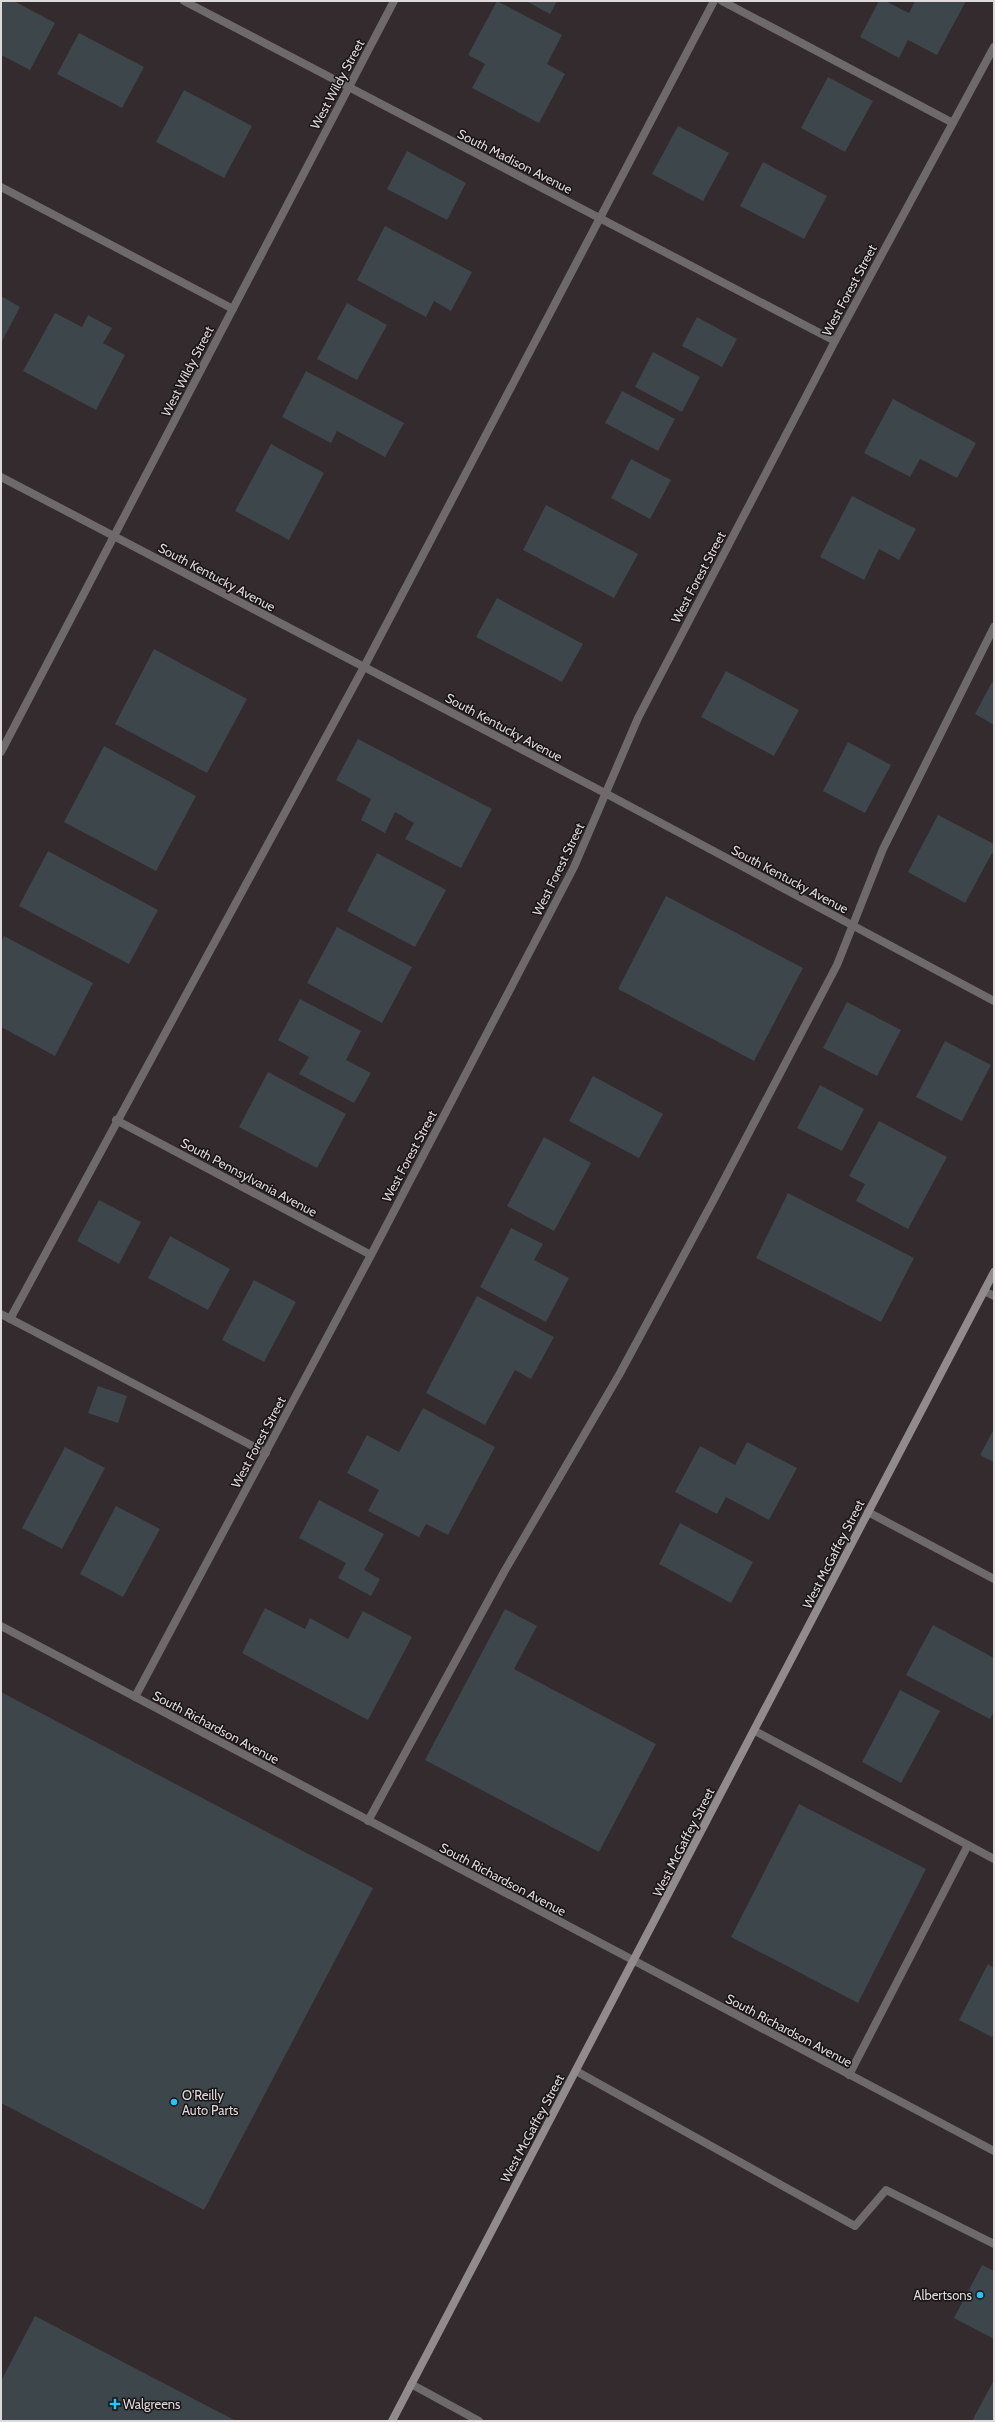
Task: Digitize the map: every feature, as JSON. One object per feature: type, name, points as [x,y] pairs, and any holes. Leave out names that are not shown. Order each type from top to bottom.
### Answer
[{"type":"main road","name":"West McGaffey Street","points":[[392,2421],[634,1962],[994,1272]]},
{"type":"street","name":"South Madison Avenue","points":[[184,1],[835,341]]},
{"type":"street","name":"West Wildy Street","points":[[1,752],[115,537],[394,1]]},
{"type":"street","points":[[10,1319],[116,1120],[364,667],[598,218],[714,1]]},
{"type":"street","points":[[722,1],[953,123]]},
{"type":"street","name":"West Forest Street","points":[[135,1697],[371,1255],[574,867],[638,718],[835,341],[994,47]]},
{"type":"street","points":[[1,187],[233,309]]},
{"type":"street","name":"South Kentucky Avenue","points":[[1,477],[605,793],[994,1001]]},
{"type":"street","points":[[368,1821],[504,1572],[619,1375],[702,1222],[836,965],[853,926],[882,848],[994,627]]},
{"type":"street","name":"South Pennsylvania Avenue","points":[[116,1120],[371,1255]]},
{"type":"street","points":[[984,1291],[994,1296]]},
{"type":"street","points":[[1,1314],[266,1453]]},
{"type":"street","points":[[868,1512],[994,1578]]},
{"type":"street","name":"South Richardson Avenue","points":[[1,1626],[994,2151]]},
{"type":"street","points":[[755,1731],[994,1858]]},
{"type":"street","points":[[849,2075],[968,1844]]},
{"type":"street","points":[[576,2071],[856,2226],[886,2190],[994,2244]]},
{"type":"street","points":[[411,2384],[479,2421]]},
{"type":"building","points":[[1,1],[14,1],[55,23],[30,70],[1,55]]},
{"type":"building","points":[[497,1],[562,35],[547,64],[565,74],[539,123],[472,88],[485,64],[468,55]]},
{"type":"building","points":[[526,1],[557,1],[550,14]]},
{"type":"building","points":[[879,1],[885,1],[909,13],[915,1],[966,1],[937,55],[908,40],[899,58],[860,37]]},
{"type":"building","points":[[79,33],[144,67],[122,108],[57,74]]},
{"type":"building","points":[[828,77],[873,101],[845,152],[801,128]]},
{"type":"building","points":[[184,90],[252,126],[224,178],[156,142]]},
{"type":"building","points":[[678,126],[729,153],[703,201],[652,174]]},
{"type":"building","points":[[407,151],[466,183],[447,220],[387,189]]},
{"type":"building","points":[[763,162],[827,196],[804,239],[740,206]]},
{"type":"building","points":[[385,226],[472,272],[451,311],[434,301],[426,317],[357,280]]},
{"type":"building","points":[[1,296],[20,307],[1,343]]},
{"type":"building","points":[[347,303],[387,325],[357,380],[317,359]]},
{"type":"building","points":[[55,313],[82,327],[88,315],[112,328],[103,343],[125,355],[96,410],[23,371]]},
{"type":"building","points":[[697,317],[737,339],[722,367],[682,346]]},
{"type":"building","points":[[653,352],[700,377],[682,412],[635,387]]},
{"type":"building","points":[[306,371],[404,423],[385,457],[337,431],[331,443],[282,417]]},
{"type":"building","points":[[622,391],[675,419],[658,451],[605,423]]},
{"type":"building","points":[[893,399],[976,443],[957,478],[920,459],[910,477],[864,453]]},
{"type":"building","points":[[271,444],[324,473],[289,540],[235,511]]},
{"type":"building","points":[[631,459],[671,480],[650,519],[611,498]]},
{"type":"building","points":[[852,496],[916,529],[899,560],[879,549],[864,580],[820,557]]},
{"type":"building","points":[[546,505],[638,554],[614,598],[523,550]]},
{"type":"building","points":[[497,598],[583,644],[562,682],[476,637]]},
{"type":"building","points":[[154,649],[247,699],[207,773],[115,724]]},
{"type":"building","points":[[726,671],[799,710],[774,756],[701,717]]},
{"type":"building","points":[[992,682],[994,684],[994,725],[975,714]]},
{"type":"building","points":[[358,739],[492,809],[461,868],[405,839],[414,823],[395,812],[385,833],[361,820],[371,799],[336,780]]},
{"type":"building","points":[[848,742],[891,765],[865,813],[823,791]]},
{"type":"building","points":[[104,746],[196,796],[156,871],[64,822]]},
{"type":"building","points":[[938,815],[994,844],[994,854],[992,853],[965,903],[908,872]]},
{"type":"building","points":[[48,851],[158,910],[129,964],[19,906]]},
{"type":"building","points":[[377,853],[446,890],[415,947],[347,911]]},
{"type":"building","points":[[666,896],[803,968],[754,1061],[618,989]]},
{"type":"building","points":[[337,927],[412,967],[382,1023],[307,983]]},
{"type":"building","points":[[4,936],[93,983],[55,1056],[1,1027],[1,942]]},
{"type":"building","points":[[300,999],[361,1031],[346,1060],[371,1073],[354,1103],[299,1074],[309,1057],[278,1040]]},
{"type":"building","points":[[847,1002],[901,1030],[877,1076],[823,1048]]},
{"type":"building","points":[[945,1041],[991,1065],[962,1121],[916,1097]]},
{"type":"building","points":[[268,1072],[346,1114],[317,1168],[239,1127]]},
{"type":"building","points":[[593,1076],[663,1114],[639,1158],[569,1121]]},
{"type":"building","points":[[820,1085],[864,1109],[842,1151],[797,1128]]},
{"type":"building","points":[[879,1121],[947,1157],[908,1229],[856,1201],[865,1184],[849,1176]]},
{"type":"building","points":[[544,1137],[591,1163],[554,1231],[507,1206]]},
{"type":"building","points":[[788,1193],[914,1258],[881,1322],[756,1258]]},
{"type":"building","points":[[99,1200],[141,1222],[119,1264],[77,1241]]},
{"type":"building","points":[[511,1228],[543,1244],[534,1260],[569,1278],[546,1322],[480,1287]]},
{"type":"building","points":[[170,1236],[230,1269],[208,1310],[148,1278]]},
{"type":"building","points":[[254,1280],[296,1302],[264,1362],[222,1340]]},
{"type":"building","points":[[477,1296],[554,1337],[531,1379],[515,1370],[485,1425],[426,1393]]},
{"type":"building","points":[[98,1386],[127,1396],[118,1423],[88,1413]]},
{"type":"building","points":[[423,1408],[495,1447],[448,1535],[426,1524],[419,1537],[368,1511],[379,1490],[347,1473],[367,1435],[399,1452]]},
{"type":"building","points":[[994,1429],[994,1462],[980,1455]]},
{"type":"building","points":[[747,1442],[797,1468],[769,1520],[726,1497],[717,1514],[675,1492],[700,1446],[735,1465]]},
{"type":"building","points":[[65,1447],[105,1468],[62,1549],[22,1528]]},
{"type":"building","points":[[319,1500],[384,1534],[364,1570],[380,1579],[371,1596],[338,1578],[346,1563],[299,1538]]},
{"type":"building","points":[[116,1506],[160,1529],[123,1597],[80,1574]]},
{"type":"building","points":[[680,1523],[753,1562],[731,1603],[659,1564]]},
{"type":"building","points":[[265,1608],[305,1629],[310,1618],[348,1639],[363,1611],[412,1637],[368,1720],[242,1653]]},
{"type":"building","points":[[505,1609],[537,1626],[514,1669],[656,1744],[599,1852],[425,1760]]},
{"type":"building","points":[[933,1625],[994,1658],[994,1711],[990,1719],[906,1675]]},
{"type":"building","points":[[900,1690],[940,1711],[901,1783],[862,1762]]},
{"type":"building","points":[[1,1692],[373,1888],[204,2210],[1,2103]]},
{"type":"building","points":[[799,1804],[926,1869],[858,2003],[731,1937]]},
{"type":"building","points":[[988,1964],[994,1968],[994,2033],[992,2037],[959,2020]]},
{"type":"building","name":"Albertsons","points":[[982,2265],[994,2271],[994,2339],[954,2318]]},
{"type":"building","name":"Walgreens","points":[[35,2316],[236,2421],[1,2421],[1,2381]]},
{"type":"building","points":[[994,2380],[994,2421],[972,2421]]},
{"type":"place","name":"O'Reilly Auto Parts","points":[[174,2102]]},
{"type":"place","name":"Albertsons","points":[[980,2295]]},
{"type":"place","name":"Walgreens","points":[[115,2404]]}]
